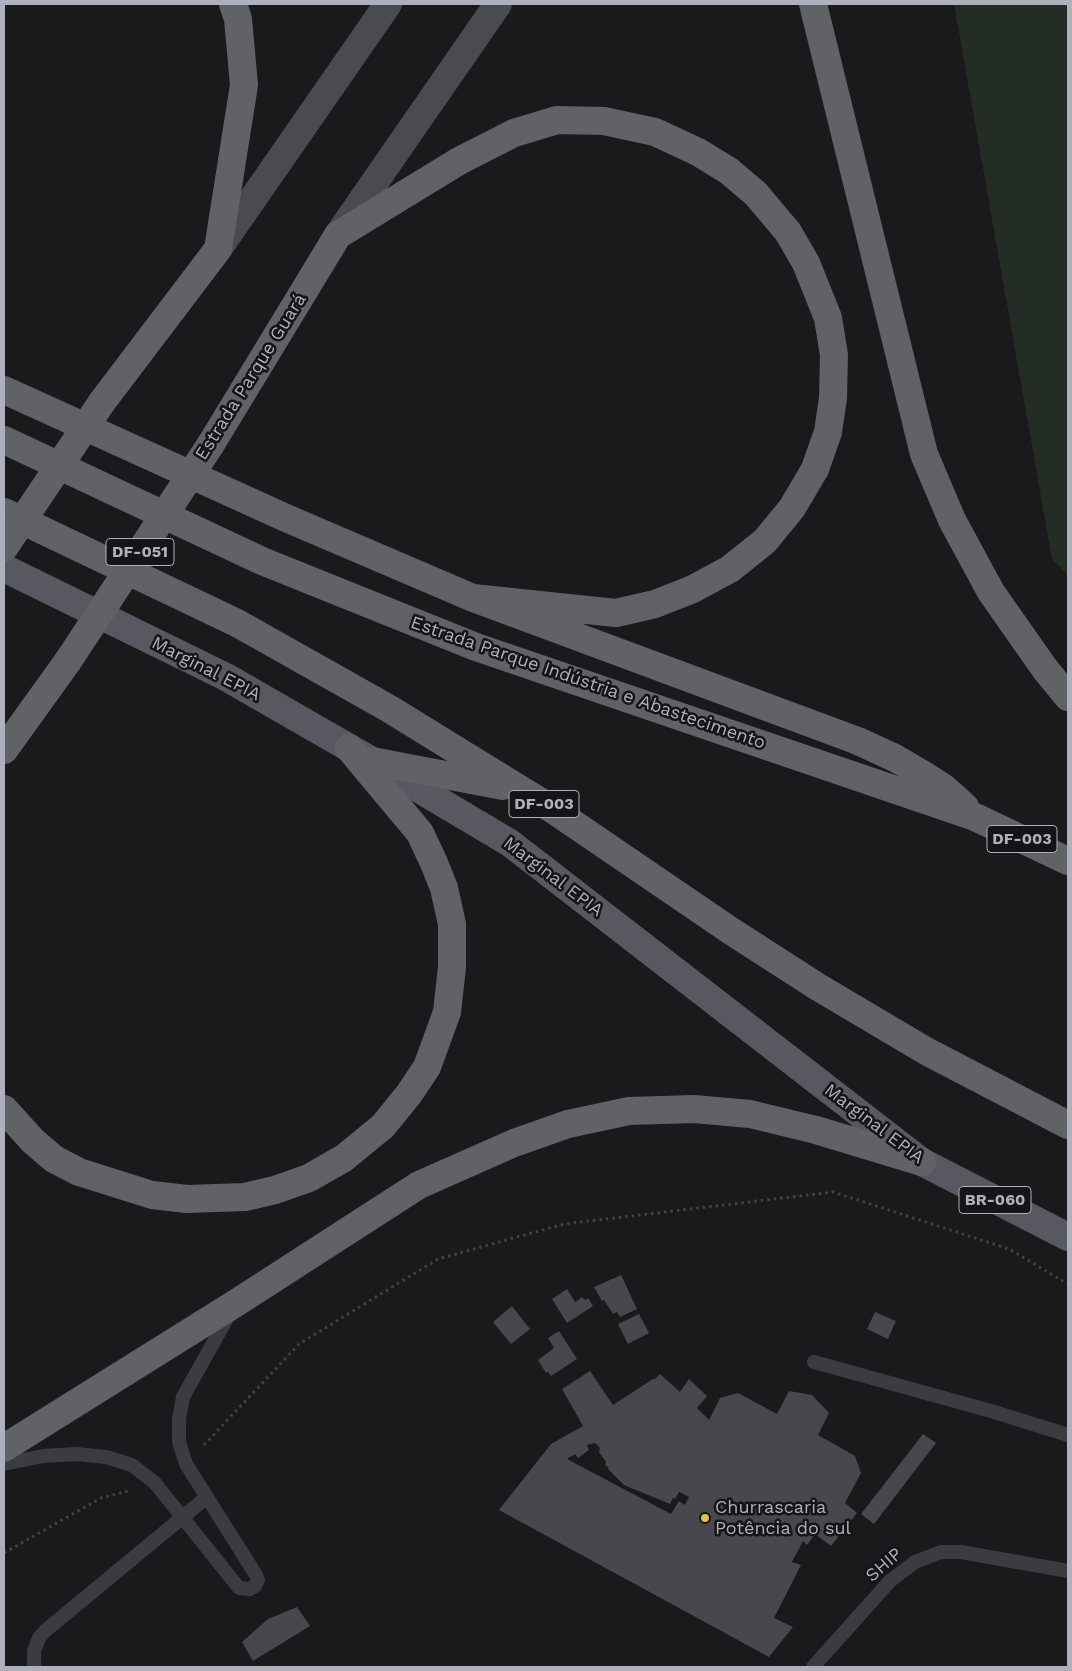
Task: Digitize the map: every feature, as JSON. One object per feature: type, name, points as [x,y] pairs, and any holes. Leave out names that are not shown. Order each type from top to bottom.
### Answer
[{"type":"highway","points":[[4,548],[102,402],[218,249],[244,85],[238,19],[233,4]]},
{"type":"highway","points":[[813,4],[924,454],[952,520],[992,592],[1045,669],[1068,697]]},
{"type":"highway","points":[[338,235],[459,161],[514,134],[557,120],[604,121],[655,132],[698,152],[728,171],[756,194],[788,232],[806,263],[828,318],[834,355],[833,398],[828,432],[815,469],[792,508],[765,541],[730,569],[693,589],[656,604],[616,613],[473,598]]},
{"type":"highway","name":"Estrada Parque Guará","points":[[4,750],[68,661],[211,444],[338,235]]},
{"type":"highway","points":[[4,390],[286,518],[473,598],[858,741],[895,758],[924,775],[944,788],[975,817]]},
{"type":"highway","name":"Estrada Parque Indústria e Abastecimento","points":[[4,440],[262,561],[476,647],[975,817],[1068,861]]},
{"type":"highway","name":"DF-003","points":[[4,512],[237,623],[388,708],[520,790],[818,987],[926,1051],[1061,1124]]},
{"type":"highway","points":[[361,754],[520,790]]},
{"type":"highway","points":[[4,1109],[33,1141],[54,1159],[79,1172],[152,1195],[187,1200],[245,1197],[275,1190],[309,1178],[344,1158],[383,1126],[409,1094],[427,1067],[447,1012],[452,967],[452,924],[444,888],[420,833],[361,754]]},
{"type":"highway","points":[[4,1448],[420,1186],[523,1140],[568,1124],[629,1110],[694,1109],[750,1114],[816,1130],[922,1162]]},
{"type":"main road","points":[[218,249],[388,4]]},
{"type":"main road","name":"Estrada Parque Guará","points":[[338,235],[498,4]]},
{"type":"main road","name":"Marginal EPIA","points":[[4,568],[226,677],[361,754],[510,843],[922,1162],[1068,1237]]},
{"type":"lane","points":[[4,1464],[43,1456],[76,1454],[106,1456],[132,1465],[155,1484],[239,1588],[250,1590],[258,1580],[256,1575],[186,1464],[179,1442],[179,1419],[183,1397],[236,1303]]},
{"type":"lane","points":[[814,1362],[991,1411],[1068,1436]]},
{"type":"lane","points":[[34,1667],[34,1651],[39,1638],[46,1631],[207,1497]]},
{"type":"lane","name":"SHIP","points":[[813,1667],[890,1581],[915,1562],[942,1552],[961,1552],[1068,1571]]},
{"type":"path","points":[[186,1464],[299,1344],[438,1259],[564,1224],[833,1192],[1010,1249],[1068,1284]]},
{"type":"path","points":[[4,1553],[101,1498],[155,1484]]},
{"type":"shaded area","points":[[954,4],[1068,4],[1068,575],[1052,559]]},
{"type":"building","points":[[621,1275],[637,1309],[620,1317],[617,1312],[613,1314],[604,1300],[602,1301],[594,1287]]},
{"type":"building","points":[[567,1289],[575,1302],[582,1297],[585,1300],[588,1298],[593,1306],[567,1323],[552,1299]]},
{"type":"building","points":[[512,1306],[530,1329],[511,1344],[493,1322]]},
{"type":"building","points":[[875,1312],[896,1321],[888,1339],[867,1329]]},
{"type":"building","points":[[639,1314],[649,1333],[628,1344],[618,1324]]},
{"type":"building","points":[[559,1331],[577,1359],[551,1376],[548,1372],[546,1373],[538,1360],[554,1348],[548,1338]]},
{"type":"building","points":[[590,1371],[613,1405],[660,1374],[680,1392],[689,1379],[707,1396],[697,1408],[709,1420],[720,1398],[738,1393],[777,1414],[789,1391],[812,1395],[829,1413],[818,1435],[855,1456],[861,1473],[845,1503],[857,1513],[831,1546],[815,1534],[807,1545],[803,1541],[792,1562],[801,1565],[774,1618],[793,1627],[769,1657],[499,1510],[551,1444],[583,1426],[562,1389]],"holes":[[[595,1443],[600,1448],[599,1452],[606,1462],[605,1465],[624,1485],[670,1504],[679,1492],[689,1497],[685,1505],[679,1501],[671,1514],[567,1459],[575,1454],[578,1458],[589,1450],[587,1445]]]},
{"type":"building","points":[[923,1434],[936,1443],[874,1524],[861,1514]]},
{"type":"building","points":[[297,1607],[310,1626],[253,1661],[242,1642],[268,1619]]},
{"type":"place","name":"Churrascaria Potência do sul","points":[[705,1518]]}]
